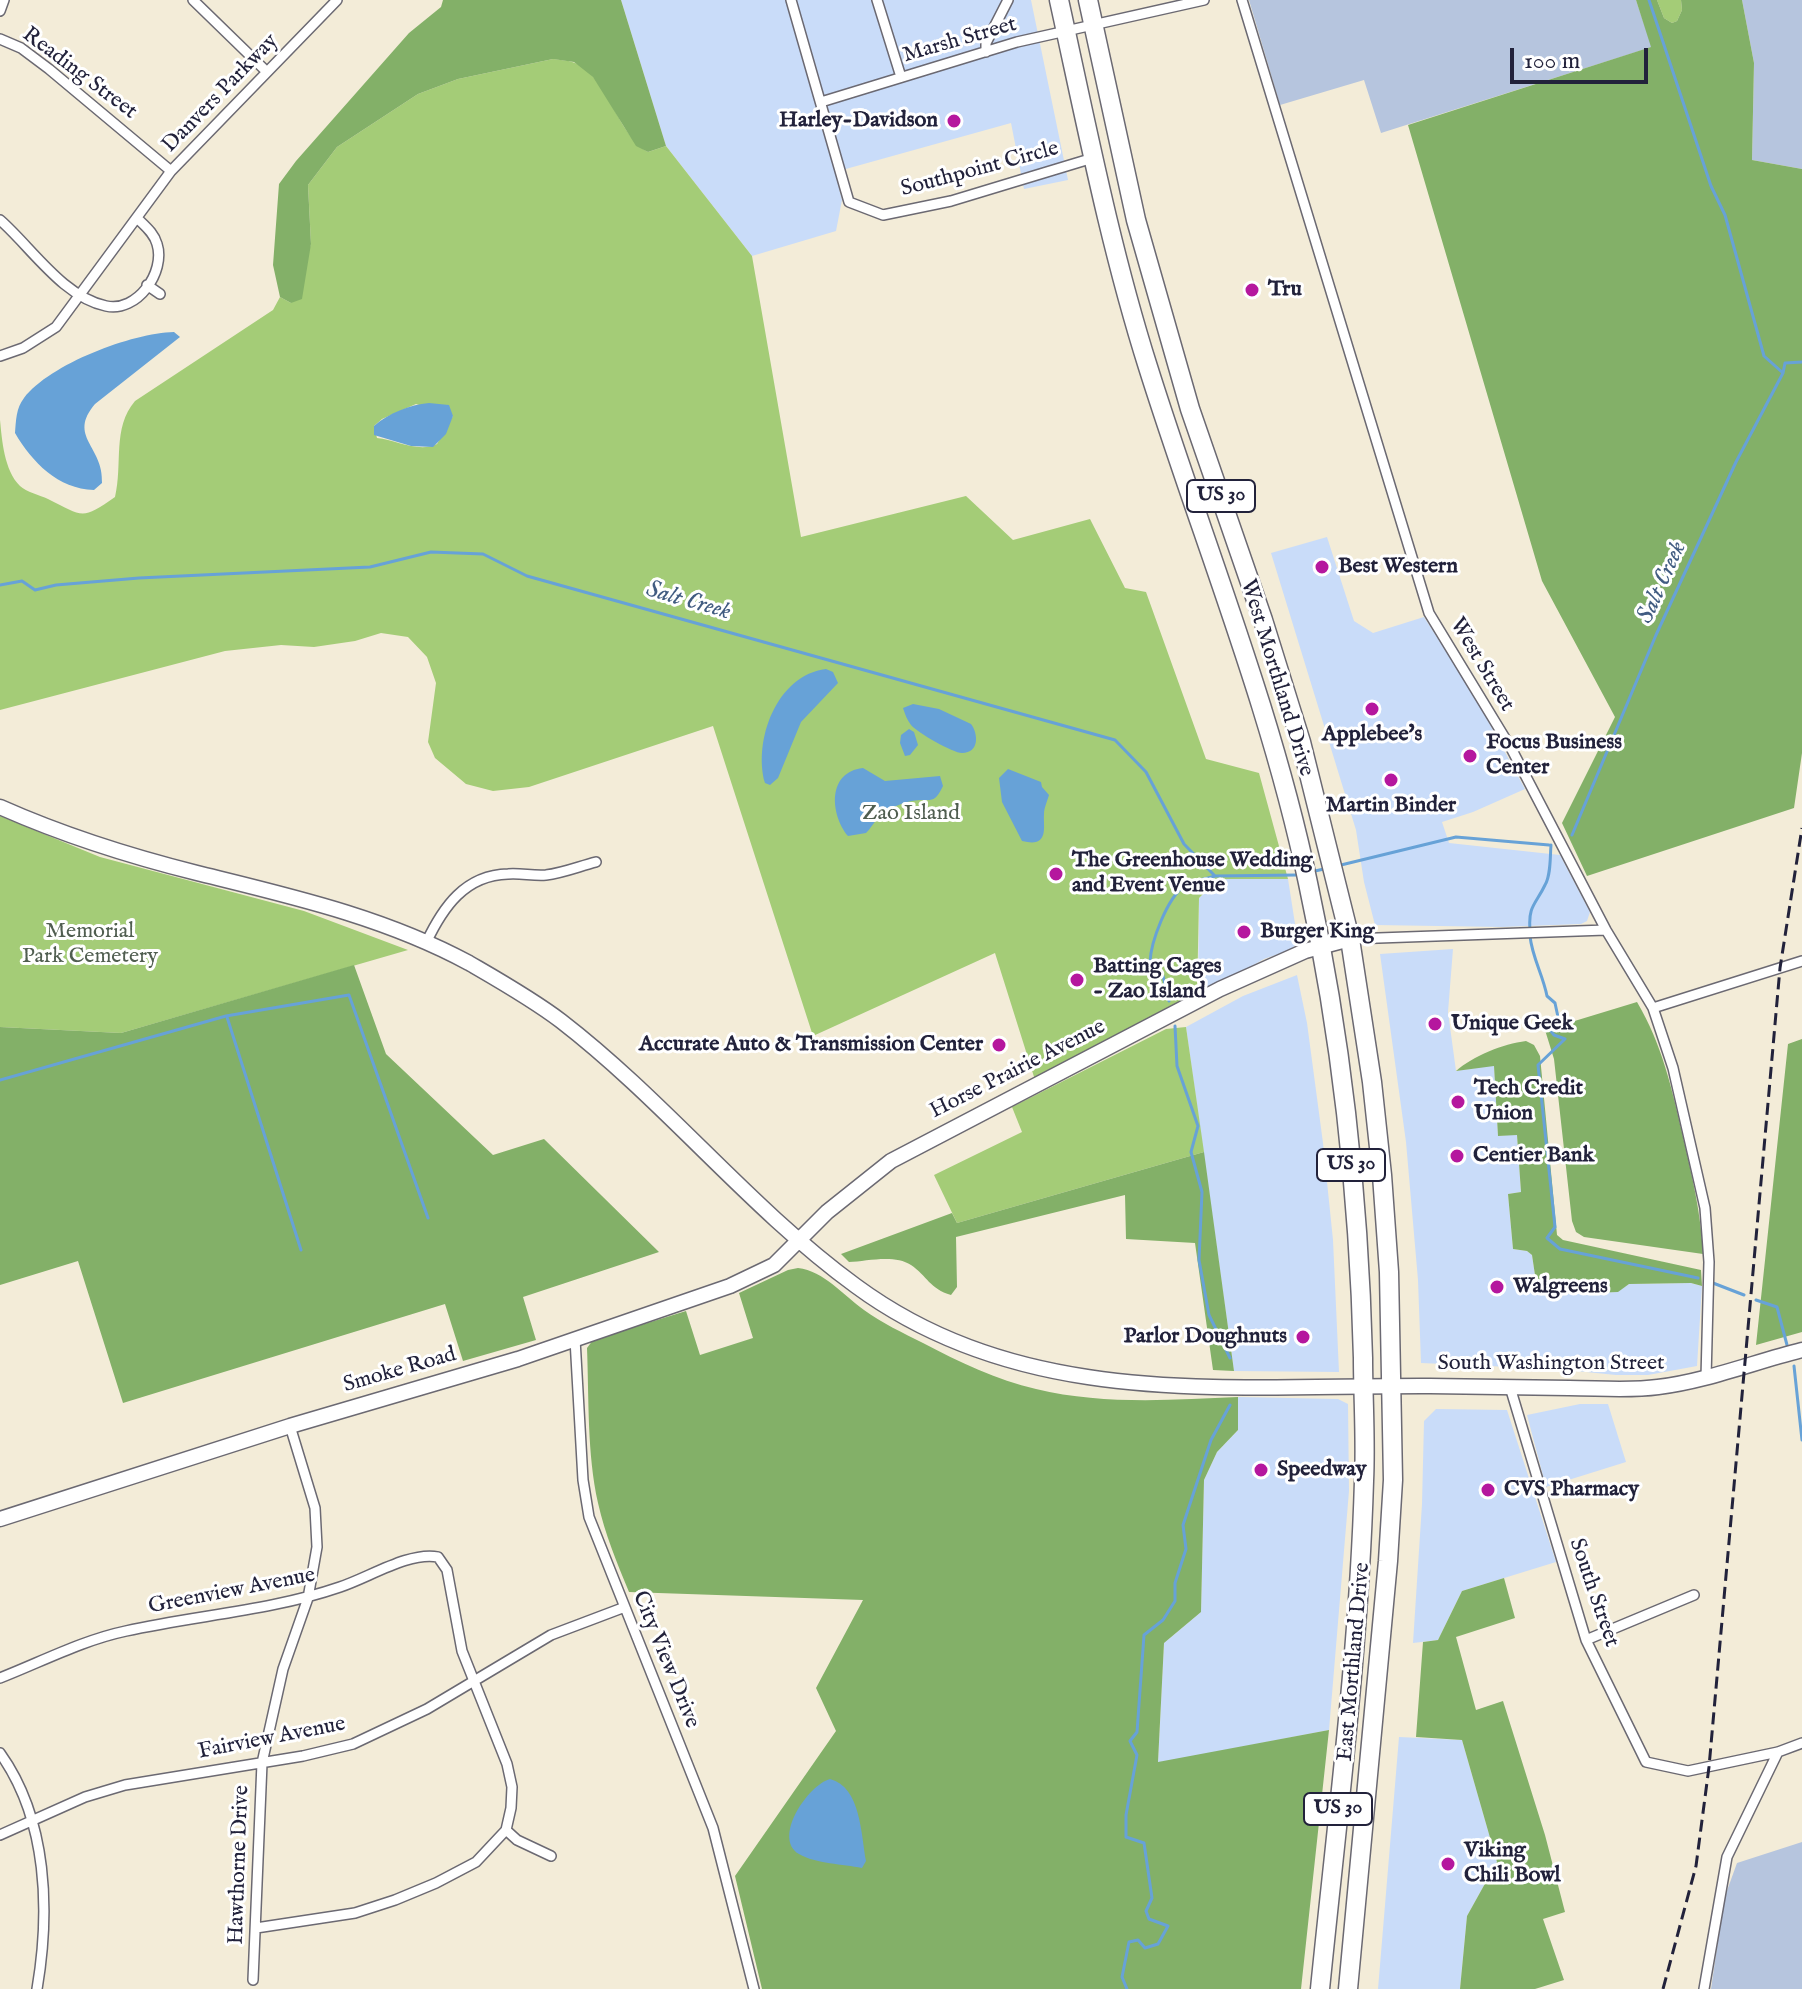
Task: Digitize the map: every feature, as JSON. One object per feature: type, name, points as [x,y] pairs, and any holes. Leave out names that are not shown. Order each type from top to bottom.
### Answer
[{"type":"highway","name":"West Morthland Drive","points":[[1059,0],[1108,222],[1148,367],[1262,704],[1307,878],[1335,1021],[1350,1146],[1361,1292],[1363,1387]]},
{"type":"highway","name":"West Morthland Drive","points":[[1088,0],[1136,220],[1190,409],[1263,620],[1301,742],[1350,939],[1364,1021],[1382,1175],[1392,1386]]},
{"type":"highway","name":"East Morthland Drive","points":[[1348,1989],[1388,1561],[1393,1480],[1392,1386]]},
{"type":"highway","name":"East Morthland Drive","points":[[1320,1989],[1357,1616],[1365,1475],[1363,1387]]},
{"type":"main road","name":"South Washington Street","points":[[0,807],[104,847],[329,906],[390,926],[467,962],[565,1024],[609,1061],[800,1241],[855,1286],[904,1319],[961,1346],[1001,1359],[1053,1372],[1127,1383],[1236,1388],[1644,1389],[1706,1378],[1802,1350]]},
{"type":"main road","name":"Horse Prairie Avenue","points":[[800,1241],[827,1212],[891,1161],[1220,989],[1278,961],[1350,939]]},
{"type":"main road","name":"Smoke Road","points":[[0,1519],[290,1426],[518,1359],[730,1286],[774,1265],[800,1241]]},
{"type":"street","points":[[0,11],[4,0]]},
{"type":"street","points":[[193,0],[266,71]]},
{"type":"street","name":"Danvers Parkway","points":[[0,356],[23,348],[56,327],[171,171],[337,0]]},
{"type":"street","name":"Southpoint Circle","points":[[791,0],[849,202],[883,215],[951,201],[1093,158]]},
{"type":"street","points":[[877,0],[901,77]]},
{"type":"street","points":[[986,52],[986,43],[1008,0]]},
{"type":"street","name":"Marsh Street","points":[[821,102],[986,52],[1204,0]]},
{"type":"street","name":"West Street","points":[[1242,0],[1429,613],[1511,748],[1606,930],[1653,1008],[1673,1068],[1705,1208],[1709,1262],[1706,1378]]},
{"type":"street","name":"Reading Street","points":[[0,39],[21,48],[49,69],[171,171]]},
{"type":"street","points":[[0,220],[42,265],[81,295],[107,307],[136,299],[158,264],[157,244],[138,219]]},
{"type":"street","points":[[147,285],[160,294]]},
{"type":"street","points":[[426,943],[439,915],[469,885],[490,876],[550,875],[596,862]]},
{"type":"street","name":"Horse Prairie Avenue","points":[[1350,939],[1606,930]]},
{"type":"street","points":[[1653,1008],[1802,961]]},
{"type":"street","name":"City View Drive","points":[[575,1339],[585,1498],[595,1535],[713,1828],[754,1989]]},
{"type":"street","name":"South Street","points":[[1510,1387],[1586,1640],[1646,1762],[1688,1771],[1778,1752]]},
{"type":"street","name":"Hawthorne Drive","points":[[253,1980],[262,1763],[283,1669],[308,1598],[317,1547],[315,1508],[290,1426]]},
{"type":"street","name":"Greenview Avenue","points":[[0,1678],[122,1632],[240,1613],[308,1598],[425,1554],[438,1557],[447,1570],[456,1626],[472,1681]]},
{"type":"street","points":[[1586,1640],[1694,1595]]},
{"type":"street","name":"Fairview Avenue","points":[[0,1835],[85,1797],[125,1785],[323,1753],[353,1744],[427,1709],[551,1635],[625,1607]]},
{"type":"street","points":[[256,1928],[355,1913],[395,1900],[476,1862],[506,1830],[512,1787],[507,1764],[472,1681]]},
{"type":"street","points":[[1704,1989],[1727,1857],[1778,1752],[1802,1743]]},
{"type":"street","points":[[0,1753],[31,1821],[41,1866],[44,1910],[37,1989]]},
{"type":"street","points":[[506,1830],[517,1840],[551,1856]]},
{"type":"shaded area","points":[[621,0],[1031,0],[1068,180],[1024,189],[1011,123],[835,172],[842,200],[836,231],[752,256],[666,146]]},
{"type":"shaded area","points":[[1249,0],[1636,0],[1652,47],[1381,133],[1364,80],[1280,105]]},
{"type":"shaded area","points":[[1742,0],[1802,0],[1802,169],[1752,160],[1754,63]]},
{"type":"shaded area","points":[[1327,537],[1354,621],[1373,633],[1424,617],[1474,695],[1525,789],[1442,822],[1449,843],[1560,855],[1590,912],[1587,921],[1581,924],[1502,927],[1375,925],[1356,830],[1271,553]]},
{"type":"shaded area","points":[[1219,879],[1288,879],[1298,943],[1198,997],[1199,898]]},
{"type":"shaded area","points":[[1453,949],[1448,1012],[1456,1071],[1494,1065],[1498,1136],[1517,1134],[1521,1192],[1508,1194],[1513,1249],[1532,1255],[1538,1295],[1617,1292],[1629,1284],[1691,1283],[1702,1286],[1697,1366],[1648,1375],[1616,1375],[1421,1363],[1418,1280],[1406,1142],[1380,954]]},
{"type":"shaded area","points":[[1297,975],[1307,1023],[1323,1143],[1333,1240],[1339,1372],[1234,1371],[1186,1027],[1243,996]]},
{"type":"shaded area","points":[[1238,1397],[1338,1399],[1348,1404],[1349,1491],[1329,1730],[1158,1763],[1164,1643],[1201,1612],[1204,1480],[1217,1452],[1238,1430]]},
{"type":"shaded area","points":[[1580,1404],[1608,1404],[1626,1462],[1546,1487],[1527,1415]]},
{"type":"shaded area","points":[[1436,1409],[1507,1410],[1556,1562],[1462,1591],[1438,1640],[1413,1643],[1424,1421]]},
{"type":"shaded area","points":[[1399,1737],[1462,1740],[1497,1862],[1467,1916],[1460,1989],[1378,1989]]},
{"type":"shaded area","points":[[1802,1842],[1802,1989],[1711,1989],[1724,1899],[1737,1863]]},
{"type":"green space","points":[[443,0],[621,0],[666,146],[648,152],[636,146],[593,77],[574,62],[553,59],[458,79],[418,94],[337,147],[308,185],[311,244],[302,299],[291,303],[280,297],[273,265],[279,184],[409,33],[441,7]]},
{"type":"green space","points":[[1636,0],[1657,0],[1664,18],[1672,23],[1677,21],[1682,10],[1681,0],[1742,0],[1754,63],[1752,160],[1802,169],[1802,753],[1794,808],[1587,876],[1562,823],[1615,717],[1542,581],[1408,125],[1651,47]]},
{"type":"green space","points":[[1657,0],[1681,0],[1682,10],[1677,21],[1672,23],[1664,18]]},
{"type":"green space","name":"Zao Island","points":[[553,59],[572,62],[584,68],[603,90],[637,143],[648,152],[666,146],[752,256],[801,537],[966,496],[1013,540],[1090,519],[1125,588],[1146,592],[1206,759],[1259,773],[1288,879],[1218,879],[1199,898],[1197,997],[1035,1080],[995,953],[813,1036],[713,726],[529,787],[493,791],[466,784],[435,758],[428,742],[436,683],[427,657],[408,637],[381,633],[355,641],[314,647],[281,645],[225,651],[0,710],[0,420],[10,472],[23,488],[82,513],[95,510],[115,497],[123,423],[135,401],[273,310],[280,297],[291,303],[311,244],[308,185],[337,147],[418,94],[458,79]],"holes":[[[416,404],[453,416],[437,444],[423,447],[377,438],[374,426],[382,419]]]},
{"type":"green space","name":"Memorial Park Cemetery","points":[[0,816],[100,857],[304,911],[408,950],[121,1033],[0,1027]]},
{"type":"green space","points":[[354,965],[386,1054],[493,1155],[544,1139],[659,1252],[523,1297],[536,1340],[463,1361],[445,1304],[123,1403],[78,1261],[0,1285],[0,1027],[121,1033]]},
{"type":"green space","points":[[1637,1002],[1660,1051],[1670,1084],[1696,1195],[1703,1254],[1584,1237],[1576,1232],[1572,1221],[1554,1059],[1545,1030]]},
{"type":"green space","points":[[1186,1027],[1204,1152],[957,1223],[934,1175],[1022,1132],[1012,1107],[1166,1029]]},
{"type":"green space","points":[[1802,1039],[1802,1332],[1756,1345],[1788,1044]]},
{"type":"green space","points":[[1526,1041],[1534,1045],[1540,1056],[1557,1235],[1563,1240],[1701,1270],[1702,1286],[1691,1283],[1629,1284],[1618,1292],[1538,1295],[1532,1255],[1513,1249],[1508,1194],[1521,1192],[1517,1135],[1498,1136],[1494,1066],[1456,1071],[1489,1052]]},
{"type":"green space","points":[[1204,1152],[1234,1371],[1213,1370],[1195,1243],[1126,1239],[1125,1195],[956,1237],[957,1287],[951,1295],[938,1289],[904,1262],[881,1259],[849,1262],[841,1254],[952,1213],[957,1223]]},
{"type":"green space","points":[[798,1268],[825,1279],[864,1310],[900,1332],[964,1364],[1021,1385],[1061,1394],[1111,1399],[1238,1397],[1238,1430],[1217,1452],[1204,1480],[1201,1612],[1164,1643],[1158,1762],[1329,1730],[1301,1989],[762,1989],[735,1876],[836,1731],[816,1688],[863,1600],[629,1592],[604,1526],[594,1484],[587,1348],[593,1340],[686,1311],[700,1355],[753,1338],[739,1293]]},
{"type":"green space","points":[[1504,1578],[1515,1618],[1456,1637],[1476,1710],[1503,1701],[1545,1835],[1565,1912],[1543,1919],[1564,1980],[1535,1989],[1460,1989],[1467,1916],[1497,1862],[1462,1740],[1416,1737],[1423,1642],[1438,1640],[1462,1591]]},
{"type":"water","points":[[174,332],[180,337],[95,404],[87,415],[85,434],[98,460],[102,483],[94,490],[69,485],[38,464],[15,433],[19,406],[36,385],[72,362],[115,344]]},
{"type":"water","points":[[429,403],[449,405],[453,416],[446,434],[433,447],[411,446],[374,435],[374,426],[386,417]]},
{"type":"water","points":[[826,669],[833,672],[838,683],[801,722],[778,778],[770,785],[765,783],[763,748],[773,712],[794,683]]},
{"type":"water","points":[[913,704],[939,709],[971,724],[976,737],[975,746],[962,753],[921,733],[910,723],[903,708]]},
{"type":"water","points":[[909,729],[914,732],[918,745],[910,755],[905,756],[900,743],[901,735]]},
{"type":"water","points":[[863,768],[885,781],[940,776],[943,786],[934,799],[897,806],[881,814],[866,833],[848,836],[838,817],[835,795],[843,777]]},
{"type":"water","points":[[1008,769],[1041,782],[1049,795],[1044,812],[1043,835],[1037,842],[1022,841],[1002,802],[999,778]]},
{"type":"water","points":[[830,1779],[848,1792],[858,1813],[866,1861],[862,1868],[813,1860],[799,1854],[792,1846],[789,1836],[796,1813],[812,1791]]},
{"type":"waterway","points":[[1649,0],[1711,186],[1725,215],[1764,356],[1783,373]]},
{"type":"waterway","name":"Salt Creek","points":[[1572,835],[1656,635],[1736,462],[1783,373],[1785,363],[1802,362]]},
{"type":"waterway","name":"Salt Creek","points":[[0,585],[22,581],[35,590],[56,585],[139,578],[370,567],[431,552],[483,554],[527,576],[1115,740],[1146,772],[1184,844],[1215,876],[1297,875]]},
{"type":"waterway","name":"Salt Creek","points":[[1341,865],[1456,837],[1549,845]]},
{"type":"waterway","points":[[1530,929],[1531,910],[1548,876],[1551,845]]},
{"type":"waterway","name":"Salt Creek","points":[[1315,871],[1324,869]]},
{"type":"waterway","points":[[1169,1001],[1163,976],[1150,962],[1157,932],[1166,910],[1184,886],[1215,876]]},
{"type":"waterway","points":[[1530,936],[1547,996],[1555,1003],[1558,1017],[1550,1030],[1565,1039],[1538,1065],[1555,1227],[1547,1238],[1560,1249],[1698,1278]]},
{"type":"waterway","points":[[0,1080],[226,1016],[349,995],[428,1218]]},
{"type":"waterway","points":[[227,1017],[301,1250]]},
{"type":"waterway","points":[[1175,1026],[1177,1066],[1198,1126],[1191,1152],[1202,1192],[1199,1260],[1209,1315],[1230,1358]]},
{"type":"waterway","points":[[1713,1283],[1744,1295]]},
{"type":"waterway","points":[[1756,1300],[1777,1307],[1787,1345]]},
{"type":"waterway","points":[[1794,1366],[1802,1440]]},
{"type":"waterway","points":[[1127,1989],[1122,1977],[1129,1942],[1138,1940],[1145,1948],[1158,1944],[1168,1926],[1149,1919],[1146,1911],[1152,1898],[1144,1843],[1126,1837],[1126,1815],[1137,1755],[1130,1741],[1137,1732],[1144,1635],[1163,1620],[1175,1601],[1175,1583],[1186,1549],[1183,1525],[1211,1440],[1230,1405]]},
{"type":"railway","points":[[1663,1989],[1696,1866],[1709,1767],[1780,968],[1802,828]]},
{"type":"place","name":"Harley-Davidson","points":[[954,121]]},
{"type":"place","name":"Tru","points":[[1252,290]]},
{"type":"place","name":"Best Western","points":[[1322,567]]},
{"type":"place","name":"Applebee's","points":[[1372,709]]},
{"type":"place","name":"Focus Business Center","points":[[1470,756]]},
{"type":"place","name":"Martin Binder","points":[[1391,780]]},
{"type":"place","name":"The Greenhouse Wedding and Event Venue","points":[[1056,874]]},
{"type":"place","name":"Burger King","points":[[1244,932]]},
{"type":"place","name":"Batting Cages - Zao Island","points":[[1077,980]]},
{"type":"place","name":"Unique Geek","points":[[1435,1024]]},
{"type":"place","name":"Accurate Auto & Transmission Center","points":[[999,1045]]},
{"type":"place","name":"Tech Credit Union","points":[[1458,1102]]},
{"type":"place","name":"Centier Bank","points":[[1457,1156]]},
{"type":"place","name":"Walgreens","points":[[1497,1287]]},
{"type":"place","name":"Parlor Doughnuts","points":[[1303,1337]]},
{"type":"place","name":"Speedway","points":[[1261,1470]]},
{"type":"place","name":"CVS Pharmacy","points":[[1488,1490]]},
{"type":"place","name":"Viking Chili Bowl","points":[[1448,1864]]}]
